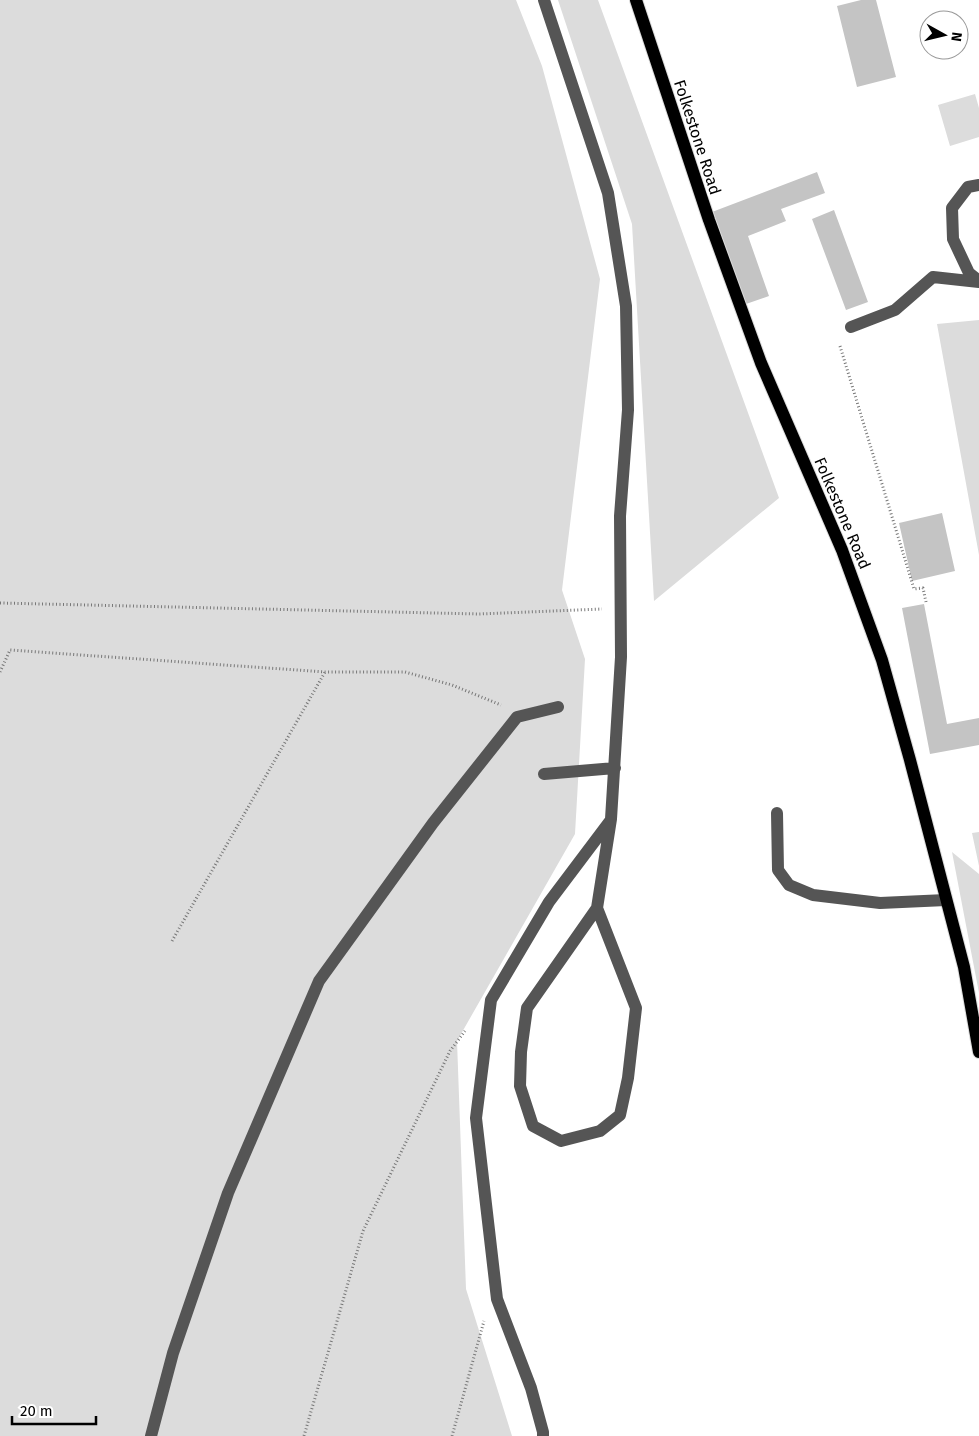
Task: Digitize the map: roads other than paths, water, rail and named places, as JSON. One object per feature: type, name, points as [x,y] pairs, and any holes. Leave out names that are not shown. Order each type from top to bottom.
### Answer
[{"type":"main road","name":"Folkestone Road","points":[[636,0],[709,220],[761,362],[842,550],[882,660],[964,966],[979,1052]]},
{"type":"lane","points":[[544,0],[608,193],[626,306],[628,410],[620,516],[621,657],[615,768],[611,820],[597,908],[528,1008],[521,1052],[520,1086],[533,1126],[561,1141],[600,1131],[620,1115],[628,1078],[636,1008],[597,908]]},
{"type":"lane","points":[[979,185],[968,187],[952,208],[953,239],[969,273],[979,281]]},
{"type":"lane","points":[[851,327],[895,310],[932,277],[979,281]]},
{"type":"lane","points":[[150,1436],[174,1353],[228,1193],[319,981],[433,823],[517,717],[558,708]]},
{"type":"lane","points":[[544,774],[615,768]]},
{"type":"lane","points":[[777,813],[778,870],[788,885],[813,895],[880,903],[946,900]]},
{"type":"lane","points":[[543,1436],[531,1388],[497,1299],[476,1118],[491,1000],[549,902],[611,820]]}]
